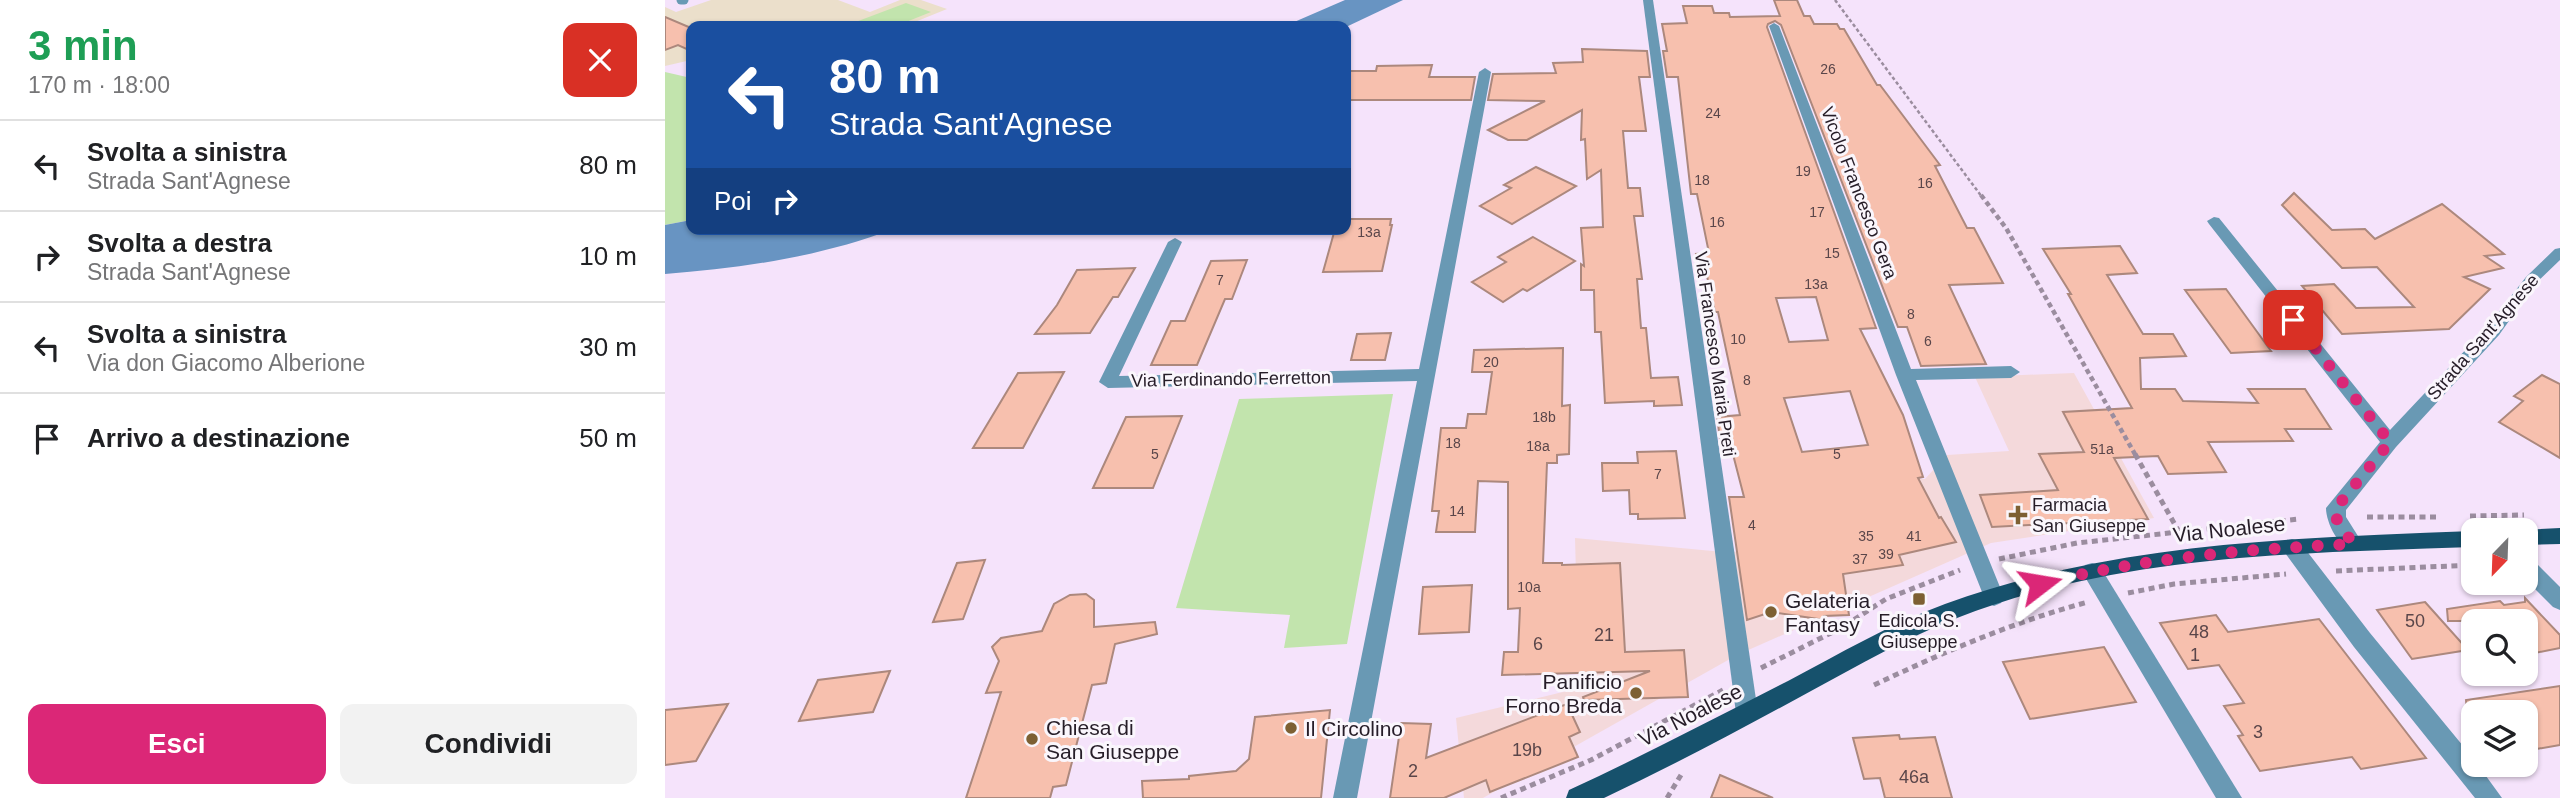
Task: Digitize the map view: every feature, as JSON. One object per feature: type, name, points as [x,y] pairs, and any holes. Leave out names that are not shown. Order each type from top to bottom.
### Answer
[{"type":"main road","points":[[2538,537],[2560,536]]},
{"type":"main road","name":"Via Noalese","points":[[1578,798],[1903,632],[1994,597],[2092,571],[2177,558],[2292,547],[2461,539]]},
{"type":"street","name":"Via Francesco Maria Preti","points":[[1648,0],[1747,713]]},
{"type":"street","name":"Vicolo Francesco Gera","points":[[1774,26],[1905,375],[1994,597]]},
{"type":"street","points":[[1345,798],[1485,72]]},
{"type":"street","points":[[2214,221],[2390,442]]},
{"type":"street","name":"Via Ferdinando Ferretton","points":[[1175,242],[1108,382],[1426,375]]},
{"type":"street","name":"Strada Sant'Agnese","points":[[2353,544],[2336,518],[2336,508],[2390,442],[2493,331],[2531,280],[2556,260]]},
{"type":"street","points":[[1905,375],[2011,372]]},
{"type":"street","points":[[2292,547],[2362,640],[2490,798]]},
{"type":"street","points":[[2092,571],[2229,798]]},
{"type":"street","points":[[2538,578],[2560,601]]},
{"type":"path","points":[[1835,0],[2006,228],[2178,530]]},
{"type":"path","points":[[1998,559],[2178,530],[2293,522],[2299,519]]},
{"type":"path","points":[[2054,548],[2060,558]]},
{"type":"path","points":[[2327,571],[2461,565]]},
{"type":"path","points":[[1752,673],[1841,628],[1887,599],[1966,568]]},
{"type":"path","points":[[2120,594],[2174,584],[2284,574]]},
{"type":"path","points":[[1874,685],[1984,634],[2045,613],[2094,601]]},
{"type":"path","points":[[1501,798],[1591,760],[1690,711],[1730,686]]},
{"type":"shaded area","points":[[711,0],[838,0],[870,12],[900,0],[921,0],[947,9],[917,21],[686,21],[686,61],[665,66],[665,7],[676,12]]},
{"type":"shaded area","points":[[2074,373],[2154,518],[1991,543],[1737,655],[1483,798],[1464,798],[1456,718],[1579,688],[1575,538],[1723,552],[1814,549],[1874,478],[1925,479],[1947,455],[2009,451],[1975,377]]},
{"type":"green space","points":[[906,3],[931,12],[908,21],[858,21]]},
{"type":"green space","points":[[665,72],[686,77],[686,221],[665,225]]},
{"type":"green space","points":[[1393,394],[1347,644],[1284,648],[1290,615],[1176,608],[1239,399]]},
{"type":"water","points":[[1345,0],[1403,0],[1351,25],[1351,21],[1297,21]]},
{"type":"water","points":[[686,221],[686,235],[876,235],[781,260],[665,274],[665,225]]},
{"type":"building","points":[[1774,0],[1797,0],[1804,16],[1810,16],[1814,24],[1837,24],[1840,29],[1844,29],[1877,85],[1880,85],[1940,165],[1935,166],[1967,228],[1974,228],[2003,283],[1949,285],[1986,364],[1921,366],[1907,327],[1898,327],[1781,25],[1775,21],[1768,24],[1876,328],[1860,329],[1903,415],[1923,477],[1918,478],[1939,518],[1941,517],[1956,542],[1899,555],[1903,565],[1843,574],[1849,615],[1824,616],[1825,620],[1771,612],[1747,620],[1729,497],[1744,497],[1729,439],[1720,439],[1717,417],[1740,415],[1718,312],[1715,312],[1707,276],[1700,276],[1696,254],[1709,253],[1697,194],[1691,194],[1678,77],[1667,77],[1663,51],[1667,51],[1662,24],[1687,23],[1683,6],[1712,6],[1714,13],[1729,13],[1730,17],[1780,16]],"holes":[[[1816,297],[1828,340],[1789,342],[1776,298]],[[1850,391],[1868,445],[1802,452],[1784,398]]]},
{"type":"building","points":[[665,17],[686,26],[686,49],[678,45],[665,50]]},
{"type":"building","points":[[1582,49],[1647,51],[1650,77],[1639,77],[1646,131],[1623,131],[1628,188],[1640,188],[1643,216],[1634,216],[1642,279],[1637,279],[1641,328],[1646,328],[1651,378],[1678,377],[1682,405],[1654,406],[1654,401],[1605,403],[1601,332],[1595,332],[1594,290],[1581,290],[1581,264],[1584,266],[1581,228],[1603,227],[1601,170],[1587,179],[1585,139],[1581,140],[1582,110],[1527,140],[1508,140],[1488,130],[1545,101],[1488,100],[1493,74],[1556,73],[1553,63],[1583,62]]},
{"type":"building","points":[[1432,65],[1429,77],[1475,77],[1471,100],[1351,100],[1351,71],[1376,71],[1377,66]]},
{"type":"building","points":[[1536,167],[1576,186],[1512,224],[1480,206],[1511,188],[1504,185]]},
{"type":"building","points":[[2294,193],[2332,230],[2365,229],[2375,239],[2442,204],[2504,254],[2485,256],[2503,268],[2464,277],[2490,289],[2449,329],[2342,334],[2302,286],[2334,284],[2356,308],[2414,307],[2377,267],[2342,268],[2282,205]]},
{"type":"building","points":[[1351,219],[1391,219],[1382,271],[1323,272],[1333,235],[1351,235]]},
{"type":"building","points":[[1533,237],[1575,261],[1527,291],[1523,289],[1503,302],[1472,282],[1506,262],[1498,257]]},
{"type":"building","points":[[2120,246],[2137,273],[2107,275],[2143,334],[2173,334],[2186,356],[2140,358],[2141,389],[2175,389],[2183,401],[2258,403],[2248,389],[2305,389],[2331,429],[2285,429],[2293,441],[2208,442],[2226,472],[2168,474],[2158,456],[2114,458],[2148,519],[1992,527],[1980,495],[2058,490],[2039,454],[2084,452],[2063,412],[2132,408],[2068,294],[2071,294],[2043,249]]},
{"type":"building","points":[[1247,260],[1232,299],[1225,299],[1197,365],[1151,365],[1171,321],[1185,321],[1211,261]]},
{"type":"building","points":[[1135,268],[1118,297],[1113,297],[1090,333],[1035,334],[1057,305],[1077,270]]},
{"type":"building","points":[[2226,289],[2271,351],[2231,353],[2185,290]]},
{"type":"building","points":[[1391,333],[1385,360],[1351,360],[1357,334]]},
{"type":"building","points":[[1563,348],[1562,406],[1570,405],[1569,454],[1557,455],[1557,463],[1547,463],[1543,563],[1620,563],[1625,652],[1684,650],[1688,697],[1584,700],[1583,697],[1650,671],[1502,675],[1504,652],[1518,652],[1520,608],[1508,609],[1508,482],[1478,481],[1475,532],[1436,532],[1439,511],[1432,511],[1441,428],[1466,428],[1468,414],[1486,414],[1492,372],[1472,372],[1474,350]]},
{"type":"building","points":[[1064,372],[1023,448],[973,448],[1018,373]]},
{"type":"building","points":[[2542,375],[2560,384],[2560,458],[2499,422],[2523,401],[2514,396]]},
{"type":"building","points":[[1182,416],[1153,488],[1093,488],[1126,417]]},
{"type":"building","points":[[1676,451],[1685,518],[1638,519],[1638,514],[1630,514],[1629,490],[1603,491],[1602,463],[1638,463],[1637,452]]},
{"type":"building","points":[[985,560],[963,619],[933,622],[957,563]]},
{"type":"building","points":[[1472,585],[1469,632],[1419,634],[1423,587]]},
{"type":"building","name":"Chiesa di San Giuseppe","points":[[1086,594],[1094,600],[1094,627],[1155,622],[1157,634],[1115,644],[1106,683],[1092,685],[1066,785],[1053,787],[1050,798],[966,798],[1001,692],[986,693],[999,661],[992,647],[1001,638],[1042,631],[1054,604],[1070,595]]},
{"type":"building","points":[[2525,598],[2535,609],[2461,609],[2461,621],[2448,621],[2447,609],[2500,601],[2504,605],[2525,602]]},
{"type":"building","points":[[2425,602],[2461,642],[2461,651],[2412,659],[2377,610]]},
{"type":"building","points":[[2538,612],[2560,635],[2560,648],[2538,652]]},
{"type":"building","points":[[2216,615],[2228,632],[2319,619],[2426,758],[2361,769],[2352,757],[2260,771],[2238,736],[2243,735],[2224,706],[2244,703],[2219,665],[2188,669],[2160,623]]},
{"type":"building","points":[[2104,647],[2136,702],[2030,719],[2003,662]]},
{"type":"building","points":[[890,671],[873,712],[799,721],[818,680]]},
{"type":"building","points":[[2560,686],[2560,745],[2538,749],[2538,700],[2466,700]]},
{"type":"building","points":[[728,704],[696,761],[665,765],[665,710]]},
{"type":"building","points":[[1567,704],[1580,732],[1569,737],[1578,757],[1490,792],[1486,780],[1444,798],[1390,798],[1401,723],[1431,724],[1426,758]]},
{"type":"building","points":[[1330,710],[1321,798],[1143,798],[1142,781],[1189,779],[1189,776],[1236,771],[1249,759],[1255,717]]},
{"type":"building","points":[[1899,735],[1900,739],[1935,737],[1952,798],[1885,798],[1880,778],[1864,779],[1853,738]]},
{"type":"building","points":[[1720,775],[1773,798],[1711,798]]},
{"type":"place","name":"Farmacia San Giuseppe","points":[[2018,515]]},
{"type":"place","name":"Edicola S. Giuseppe","points":[[1919,599]]},
{"type":"place","name":"Gelateria Fantasy","points":[[1771,612]]},
{"type":"place","name":"Panificio Forno Breda","points":[[1636,693]]},
{"type":"place","name":"Il Circolino","points":[[1291,728]]},
{"type":"place","name":"Chiesa di San Giuseppe","points":[[1032,739]]},
{"type":"route","points":[[2040,584],[2092,571],[2177,558],[2353,544],[2336,518],[2336,508],[2390,442],[2293,320]]}]
